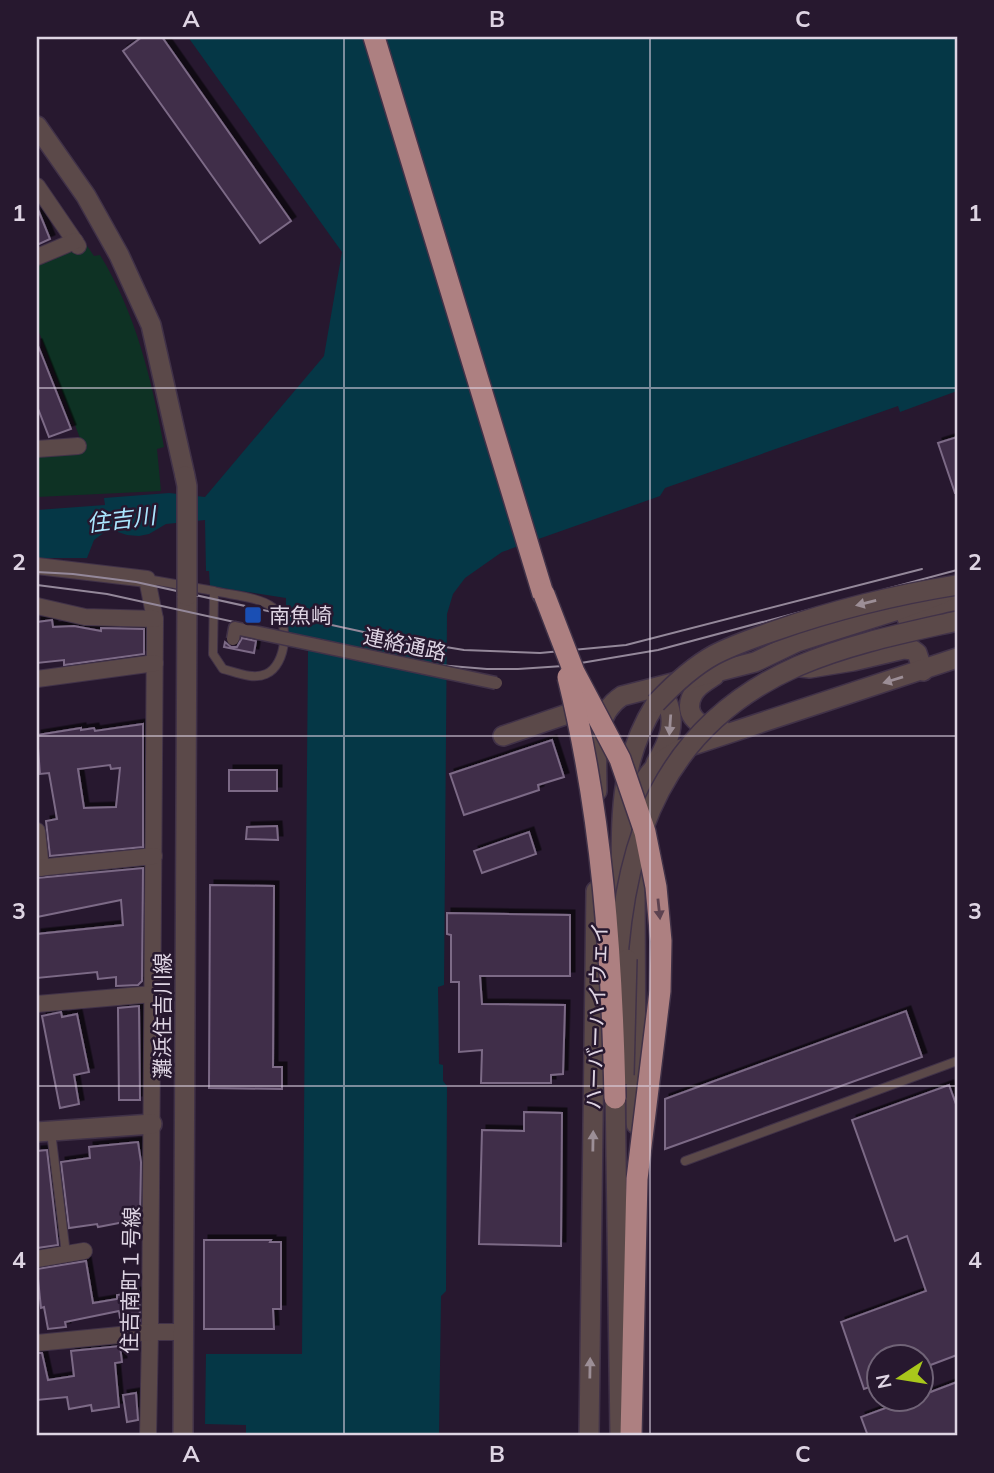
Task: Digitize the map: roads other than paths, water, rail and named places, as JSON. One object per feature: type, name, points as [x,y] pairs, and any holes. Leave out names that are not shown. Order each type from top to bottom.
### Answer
[{"type":"highway","points":[[374,37],[562,655],[580,723],[608,924],[617,1108]]},
{"type":"highway","points":[[374,37],[544,594],[574,671],[620,759],[637,806],[651,860],[660,922],[661,967],[658,1014],[640,1138],[637,1179],[630,1436]]},
{"type":"street","name":"灘浜住吉川線","points":[[37,126],[86,196],[120,255],[151,325],[185,476],[187,597],[183,1436]]},
{"type":"street","points":[[37,186],[77,244],[37,257]]},
{"type":"street","points":[[37,449],[78,446]]},
{"type":"street","points":[[37,566],[147,579]]},
{"type":"street","name":"住吉南町１号線","points":[[147,579],[155,619],[148,1436]]},
{"type":"street","points":[[613,1436],[624,785],[629,760],[645,720],[656,704],[683,676],[732,647],[868,602],[957,585]]},
{"type":"street","points":[[755,662],[797,642],[895,611],[957,585]]},
{"type":"street","points":[[503,736],[622,696],[801,652],[957,605]]},
{"type":"street","points":[[37,606],[85,617],[155,619]]},
{"type":"street","name":"ハーバーハイウェイ","points":[[620,1436],[616,986],[624,900],[635,849],[645,821],[665,779],[697,738],[733,705],[775,678],[848,648],[957,621]]},
{"type":"street","name":"連絡通路","points":[[233,639],[235,628],[496,683]]},
{"type":"street","name":"ハーバーハイウェイ","points":[[630,1436],[623,1184],[625,987],[633,901],[652,826],[661,804],[686,765],[721,728],[758,699],[825,666],[878,649],[957,630]]},
{"type":"street","points":[[755,662],[810,668],[908,649],[917,653],[923,671]]},
{"type":"street","points":[[637,1436],[634,822],[639,793],[652,770],[681,749],[957,658]]},
{"type":"street","points":[[37,679],[155,663]]},
{"type":"street","points":[[727,669],[693,692],[691,713],[695,721],[702,726],[714,729],[750,725]]},
{"type":"street","points":[[647,689],[666,699],[672,720],[668,743],[652,770]]},
{"type":"street","points":[[589,1436],[598,740],[604,715],[614,701],[622,696]]},
{"type":"street","points":[[37,831],[39,868],[154,856]]},
{"type":"street","points":[[37,1004],[153,994]]},
{"type":"street","points":[[617,1108],[638,1296]]},
{"type":"street","points":[[44,1132],[152,1124]]},
{"type":"street","points":[[37,1259],[84,1251]]},
{"type":"street","points":[[37,1343],[150,1332],[184,1332]]},
{"type":"lane","points":[[147,579],[214,591],[265,603],[274,608],[283,619],[282,655],[275,667],[266,674],[254,677],[223,669],[213,654],[214,591]]},
{"type":"lane","points":[[685,1161],[957,1061]]},
{"type":"lane","points":[[44,1132],[66,1254]]},
{"type":"water","name":"住吉川","points":[[188,37],[957,37],[957,391],[900,412],[898,406],[665,488],[660,496],[502,552],[465,578],[453,594],[447,614],[444,985],[438,987],[439,1064],[443,1065],[443,1081],[447,1086],[446,1291],[441,1296],[439,1436],[246,1436],[246,1425],[205,1424],[206,1354],[302,1354],[308,651],[286,646],[286,598],[210,586],[209,571],[206,571],[205,520],[166,524],[149,534],[139,536],[109,529],[94,540],[87,558],[37,558],[37,510],[105,505],[104,498],[169,493],[205,497],[324,356],[342,252]]},
{"type":"tram line","points":[[37,572],[136,582],[391,638],[464,650],[540,653],[626,645],[922,569]]},
{"type":"tram line","points":[[37,585],[107,594],[426,664],[518,669],[563,666],[658,650],[957,570]]},
{"type":"place","name":"南魚崎","points":[[253,615]]}]
